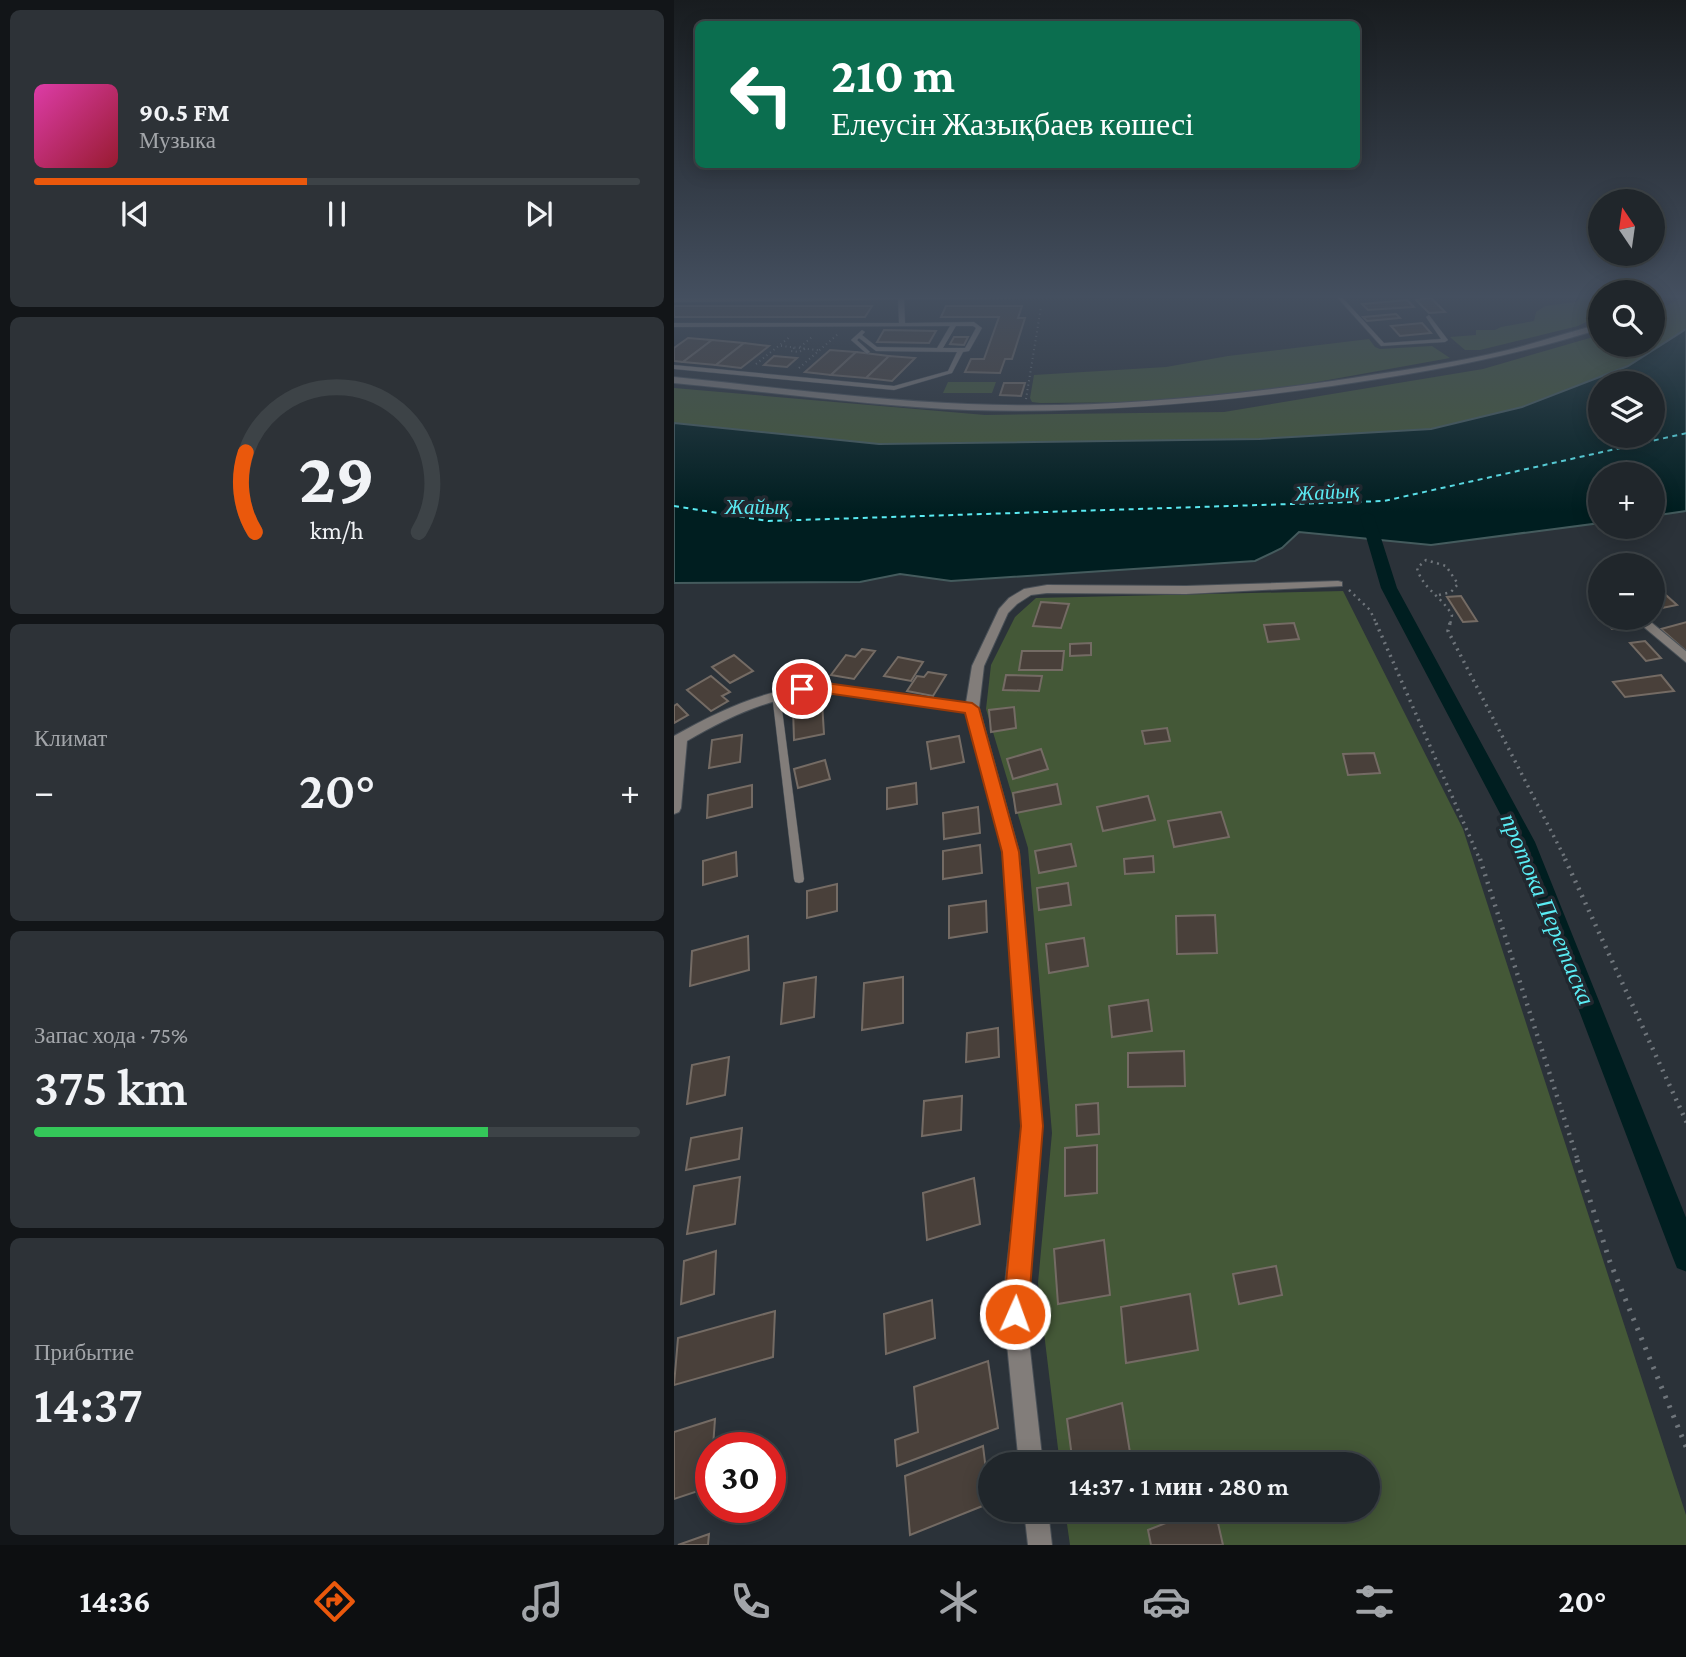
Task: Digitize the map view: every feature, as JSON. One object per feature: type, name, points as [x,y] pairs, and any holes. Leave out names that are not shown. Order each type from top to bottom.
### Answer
[{"type":"street","points":[[674,380],[968,407],[1025,407],[1179,403],[1246,397],[1441,367]]},
{"type":"street","points":[[1030,1452],[1015,1314],[1032,1126],[1011,852],[972,708],[978,666],[1003,612],[1013,601],[1028,592],[1047,589],[1186,590],[1338,584]]},
{"type":"street","points":[[1653,630],[1686,659]]},
{"type":"street","points":[[674,808],[677,740],[728,712],[776,694],[826,688],[972,708]]},
{"type":"street","points":[[1037,1522],[1040,1545]]},
{"type":"lane","points":[[685,367],[894,388],[949,372],[951,367]]},
{"type":"lane","points":[[776,694],[799,879]]},
{"type":"path","points":[[748,370],[752,367]]},
{"type":"path","points":[[791,375],[800,367]]},
{"type":"path","points":[[1025,407],[1032,367]]},
{"type":"path","points":[[1439,596],[1451,592],[1458,584],[1453,571],[1440,562],[1426,560],[1417,568],[1419,580],[1428,591],[1439,596],[1452,615],[1448,631],[1550,825],[1686,1123]]},
{"type":"path","points":[[1338,584],[1351,591],[1370,610],[1476,847],[1610,1262],[1686,1449]]},
{"type":"green space","points":[[1164,367],[1400,367],[1240,396],[1154,402],[1032,402],[1030,398],[1034,375]]},
{"type":"green space","points":[[1490,367],[1625,367],[1615,371],[1588,371],[1588,381],[1522,407],[1431,429],[1259,439],[879,444],[674,423],[674,388],[985,415],[1224,412]]},
{"type":"green space","points":[[948,382],[996,382],[992,393],[943,393]]},
{"type":"green space","points":[[1343,591],[1463,829],[1686,1515],[1686,1545],[1070,1545],[1067,1522],[1380,1522],[1380,1452],[1058,1452],[1038,1283],[1052,1133],[1028,848],[986,709],[991,665],[1015,617],[1036,598]]},
{"type":"water","name":"Жайық","points":[[1625,367],[1686,367],[1686,511],[1665,514],[1665,462],[1588,462],[1588,525],[1431,545],[1299,532],[1282,548],[1255,561],[951,581],[900,574],[860,582],[674,583],[674,423],[879,444],[1259,439],[1431,429],[1522,407],[1588,381],[1588,448],[1665,448],[1665,371],[1615,371]]},
{"type":"building","points":[[811,367],[840,367],[831,375],[805,372]]},
{"type":"building","points":[[840,367],[877,367],[866,378],[831,375]]},
{"type":"building","points":[[877,367],[906,367],[892,381],[866,378]]},
{"type":"building","points":[[967,367],[1002,367],[1000,373],[965,372]]},
{"type":"building","points":[[1004,383],[1025,383],[1021,396],[1000,395]]},
{"type":"building","points":[[1665,594],[1677,605],[1665,607]]},
{"type":"building","points":[[1461,596],[1477,621],[1463,622],[1447,597]]},
{"type":"building","points":[[1041,602],[1069,604],[1061,628],[1033,626]]},
{"type":"building","points":[[1687,622],[1687,652],[1662,630]]},
{"type":"building","points":[[1294,623],[1299,639],[1268,642],[1264,625]]},
{"type":"building","points":[[1645,641],[1661,658],[1646,661],[1630,643]]},
{"type":"building","points":[[1091,643],[1091,655],[1070,656],[1070,644]]},
{"type":"building","points":[[862,649],[875,651],[854,679],[831,675],[846,655],[855,657]]},
{"type":"building","points":[[1022,651],[1064,651],[1062,670],[1019,670]]},
{"type":"building","points":[[734,655],[753,671],[730,683],[712,667]]},
{"type":"building","points":[[898,657],[923,662],[911,681],[884,676]]},
{"type":"building","points":[[928,672],[946,675],[933,696],[907,691],[917,676],[924,677]]},
{"type":"building","points":[[1006,675],[1042,676],[1039,691],[1003,690]]},
{"type":"building","points":[[1661,675],[1674,691],[1625,697],[1613,682]]},
{"type":"building","points":[[711,676],[730,692],[722,696],[728,701],[711,711],[687,690]]},
{"type":"building","points":[[822,702],[824,734],[794,740],[793,708]]},
{"type":"building","points":[[677,704],[688,715],[674,723],[674,706]]},
{"type":"building","points":[[1014,707],[1016,728],[991,732],[989,710]]},
{"type":"building","points":[[1167,728],[1170,741],[1145,744],[1142,731]]},
{"type":"building","points":[[742,735],[740,762],[709,768],[712,740]]},
{"type":"building","points":[[959,736],[964,762],[931,769],[927,742]]},
{"type":"building","points":[[1041,749],[1048,769],[1013,779],[1007,759]]},
{"type":"building","points":[[1374,753],[1380,773],[1348,775],[1343,754]]},
{"type":"building","points":[[825,760],[830,779],[798,788],[794,769]]},
{"type":"building","points":[[916,783],[917,804],[887,809],[887,788]]},
{"type":"building","points":[[1057,784],[1061,804],[1016,813],[1013,793]]},
{"type":"building","points":[[752,785],[752,807],[707,818],[708,795]]},
{"type":"building","points":[[1148,796],[1155,820],[1103,831],[1097,807]]},
{"type":"building","points":[[978,807],[980,833],[944,839],[943,813]]},
{"type":"building","points":[[1221,812],[1229,837],[1174,847],[1168,821]]},
{"type":"building","points":[[1071,844],[1076,866],[1039,873],[1035,851]]},
{"type":"building","points":[[980,845],[982,873],[943,879],[943,851]]},
{"type":"building","points":[[736,852],[737,876],[703,885],[703,861]]},
{"type":"building","points":[[1153,856],[1154,872],[1125,874],[1124,859]]},
{"type":"building","points":[[1068,883],[1071,905],[1039,910],[1037,888]]},
{"type":"building","points":[[837,884],[837,911],[807,918],[807,891]]},
{"type":"building","points":[[986,901],[987,932],[949,938],[949,906]]},
{"type":"building","points":[[1215,915],[1217,953],[1177,954],[1176,916]]},
{"type":"building","points":[[748,936],[749,970],[690,986],[692,951]]},
{"type":"building","points":[[1084,938],[1088,966],[1049,973],[1046,944]]},
{"type":"building","points":[[816,977],[814,1017],[781,1024],[784,983]]},
{"type":"building","points":[[903,977],[903,1023],[862,1030],[864,983]]},
{"type":"building","points":[[1148,1000],[1152,1031],[1112,1037],[1109,1006]]},
{"type":"building","points":[[998,1028],[999,1057],[966,1062],[967,1033]]},
{"type":"building","points":[[1184,1051],[1185,1086],[1128,1087],[1128,1053]]},
{"type":"building","points":[[729,1057],[725,1095],[687,1104],[692,1065]]},
{"type":"building","points":[[962,1096],[961,1130],[922,1136],[924,1101]]},
{"type":"building","points":[[1098,1103],[1099,1134],[1077,1136],[1076,1105]]},
{"type":"building","points":[[742,1128],[739,1159],[686,1170],[691,1138]]},
{"type":"building","points":[[1097,1145],[1097,1193],[1065,1196],[1065,1148]]},
{"type":"building","points":[[740,1177],[735,1224],[687,1234],[694,1186]]},
{"type":"building","points":[[974,1178],[980,1224],[927,1240],[923,1193]]},
{"type":"building","points":[[1104,1240],[1110,1295],[1058,1304],[1054,1249]]},
{"type":"building","points":[[716,1251],[714,1294],[681,1304],[684,1261]]},
{"type":"building","points":[[1276,1266],[1282,1295],[1239,1304],[1233,1274]]},
{"type":"building","points":[[1190,1294],[1198,1350],[1126,1363],[1121,1307]]},
{"type":"building","points":[[932,1300],[935,1338],[886,1354],[884,1314]]},
{"type":"building","points":[[775,1311],[773,1357],[674,1385],[678,1338]]},
{"type":"building","points":[[988,1361],[998,1428],[897,1466],[895,1440],[918,1432],[914,1387]]},
{"type":"building","points":[[1122,1403],[1130,1452],[1071,1452],[1067,1419]]},
{"type":"building","points":[[715,1419],[714,1432],[695,1432],[695,1492],[674,1499],[674,1432]]},
{"type":"building","points":[[983,1446],[984,1452],[978,1452],[978,1508],[910,1535],[905,1476]]},
{"type":"building","points":[[1168,1522],[1218,1522],[1223,1545],[1151,1545],[1148,1530]]},
{"type":"building","points":[[709,1534],[708,1545],[678,1545]]},
{"type":"waterway","name":"протока Перетаска","points":[[1367,516],[1389,588],[1525,842],[1687,1258]]},
{"type":"ferry route","points":[[674,506],[768,521],[1384,501],[1687,433]]},
{"type":"route","points":[[802,689],[826,688],[972,708],[1011,852],[1032,1126],[1015,1314]]}]
